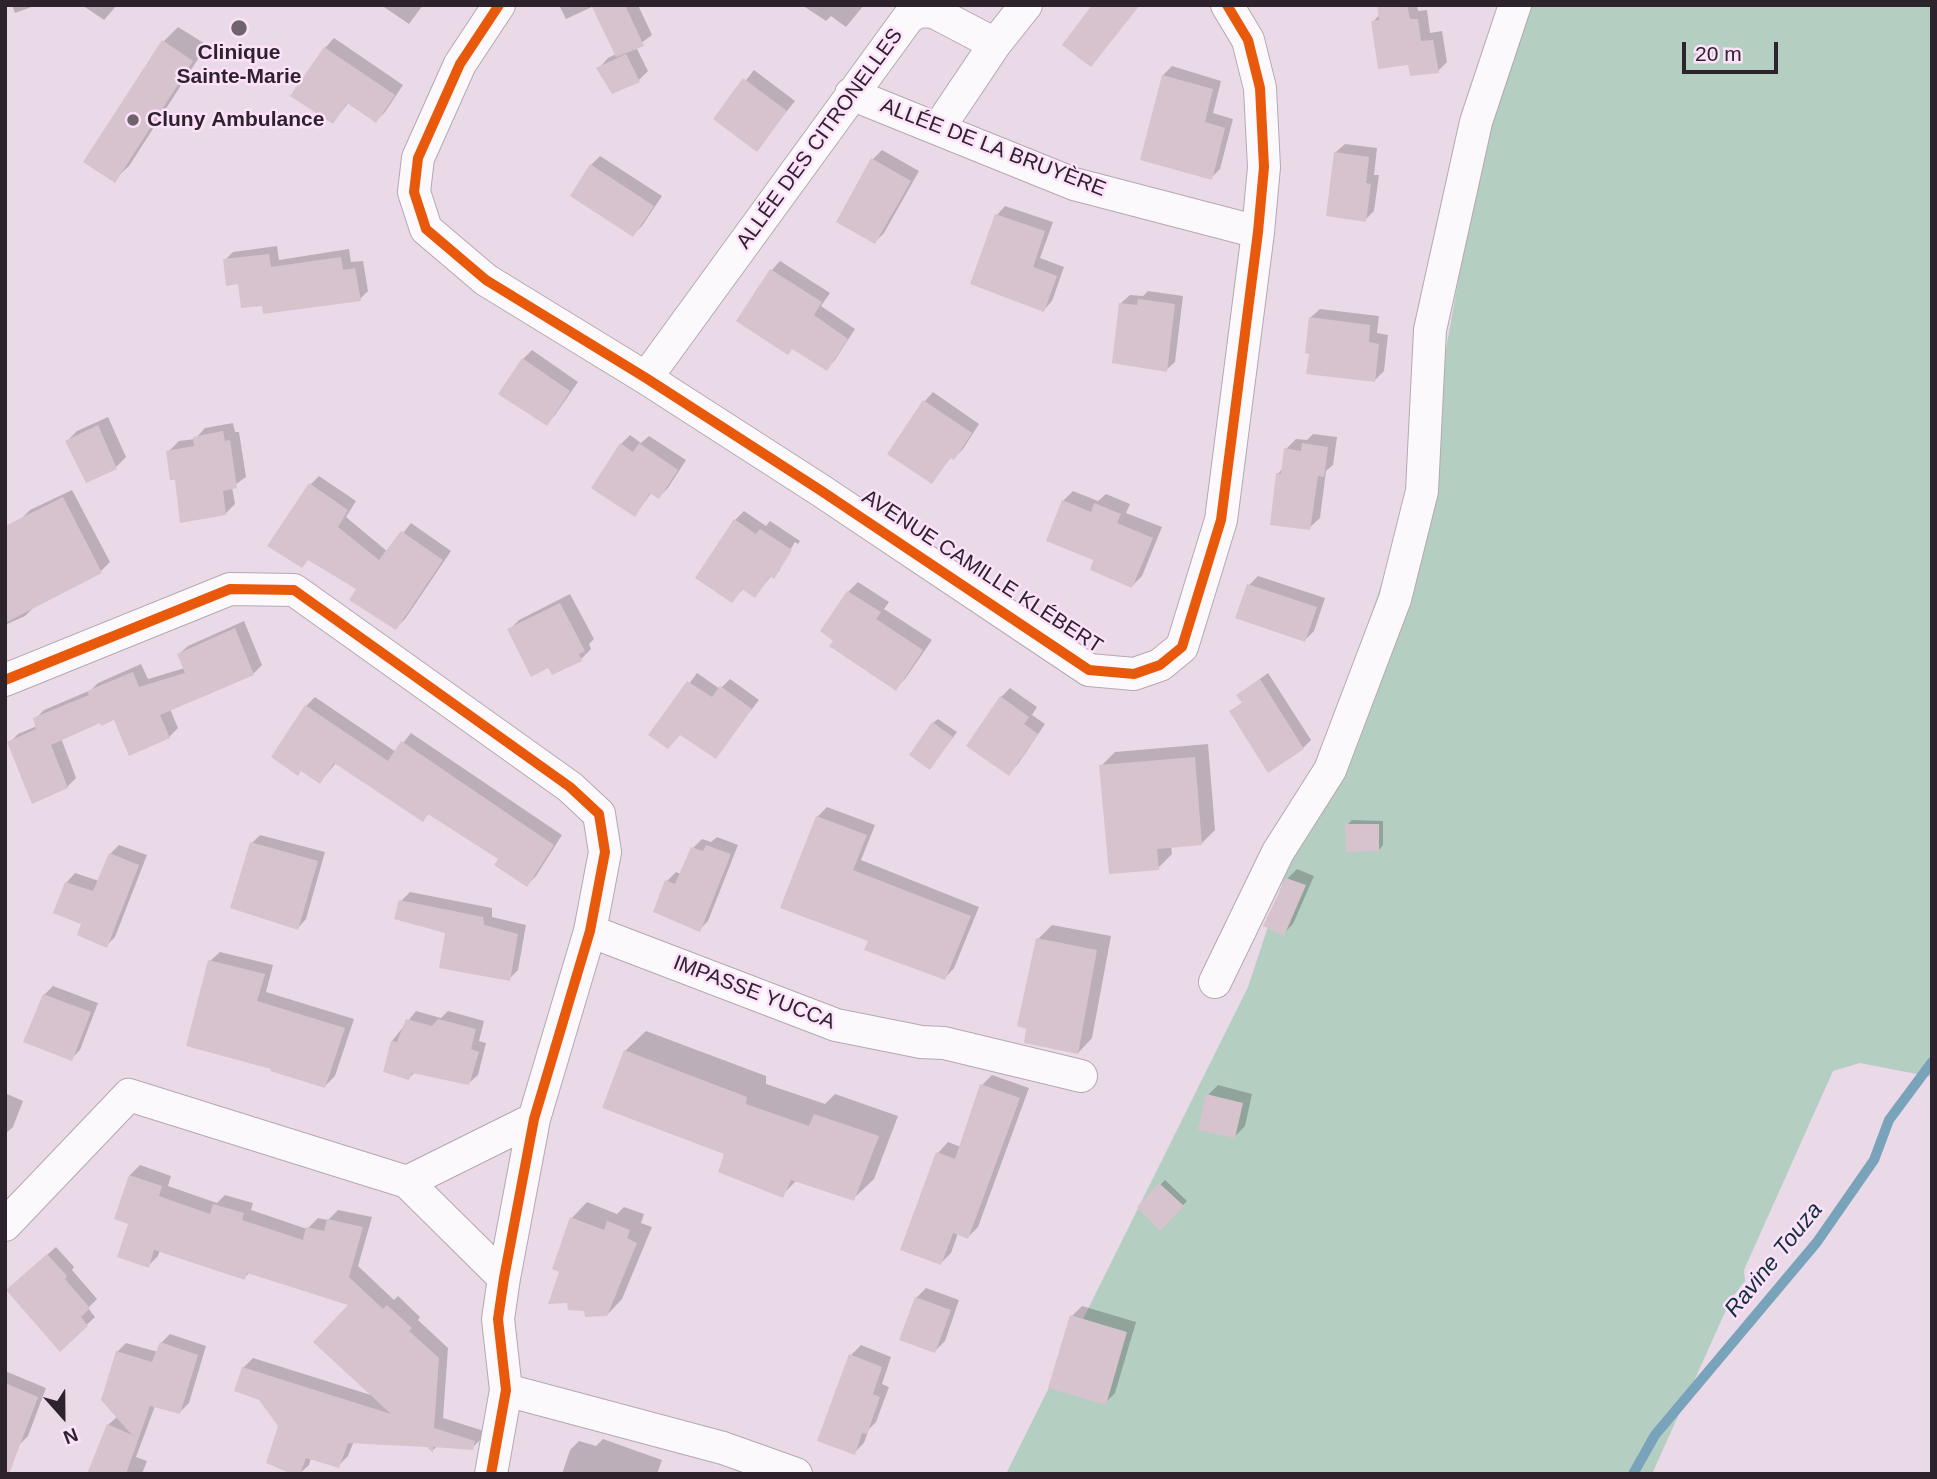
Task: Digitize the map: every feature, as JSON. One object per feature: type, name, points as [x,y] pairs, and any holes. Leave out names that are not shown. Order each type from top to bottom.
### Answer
[{"type":"street","name":"AVENUE CAMILLE KLÉBERT","points":[[499,5],[460,64],[418,158],[414,192],[426,229],[486,280],[820,489],[1089,670],[1135,674],[1160,665],[1182,646],[1220,520],[1264,167],[1260,88],[1248,40],[1227,5]]},
{"type":"street","points":[[938,129],[995,44],[1026,5]]},
{"type":"street","points":[[1216,982],[1278,852],[1330,770],[1395,599],[1422,491],[1430,330],[1476,122],[1515,5]]},
{"type":"street","name":"ALLÉE DES CITRONELLES","points":[[646,378],[908,18],[919,11],[934,12],[995,44]]},
{"type":"street","name":"ALLÉE DE LA BRUYÈRE","points":[[851,94],[1074,184],[1258,232]]},
{"type":"street","points":[[5,680],[230,589],[294,590],[570,787],[598,814],[605,852],[590,931],[534,1119],[504,1278],[498,1319],[506,1390],[491,1474]]},
{"type":"street","name":"IMPASSE YUCCA","points":[[590,931],[836,1025],[921,1042],[944,1043],[1081,1076]]},
{"type":"street","points":[[5,1225],[129,1095],[407,1182],[504,1278]]},
{"type":"street","points":[[407,1182],[534,1119]]},
{"type":"street","points":[[506,1390],[723,1448],[796,1474]]},
{"type":"green space","points":[[1507,5],[1932,5],[1932,1077],[1860,1063],[1833,1071],[1744,1270],[1745,1281],[1731,1299],[1652,1474],[1006,1474],[1248,987],[1431,434]]},
{"type":"building","points":[[591,5],[625,5],[644,46],[616,57]]},
{"type":"building","points":[[1092,5],[1140,5],[1091,67],[1062,45]]},
{"type":"building","points":[[1377,5],[1407,5],[1410,19],[1418,19],[1421,41],[1433,40],[1439,73],[1410,76],[1408,65],[1378,69],[1371,21],[1379,20]]},
{"type":"building","name":"Cluny Ambulance","points":[[162,40],[193,61],[115,183],[83,162]]},
{"type":"building","points":[[324,47],[395,95],[376,123],[347,103],[333,124],[290,96]]},
{"type":"building","points":[[626,54],[640,82],[612,94],[596,68]]},
{"type":"building","points":[[1162,75],[1213,89],[1205,122],[1225,128],[1212,180],[1140,160]]},
{"type":"building","points":[[743,78],[787,111],[757,152],[713,119]]},
{"type":"building","points":[[1334,152],[1369,157],[1366,183],[1371,184],[1366,222],[1326,216]]},
{"type":"building","points":[[871,158],[911,181],[875,244],[836,222]]},
{"type":"building","points":[[590,164],[654,206],[633,237],[570,196]]},
{"type":"building","points":[[995,214],[1045,231],[1033,267],[1057,276],[1044,312],[970,284]]},
{"type":"building","points":[[269,254],[271,267],[341,257],[343,270],[355,268],[361,301],[263,314],[262,306],[241,308],[238,284],[226,286],[223,259]]},
{"type":"building","points":[[770,269],[822,302],[814,315],[848,339],[827,371],[792,349],[788,355],[736,321]]},
{"type":"building","points":[[1138,299],[1175,304],[1167,372],[1112,363],[1119,303],[1137,305]]},
{"type":"building","points":[[1309,317],[1370,325],[1369,342],[1379,344],[1375,382],[1306,374],[1309,354],[1305,353]]},
{"type":"building","points":[[522,358],[570,391],[547,426],[498,394]]},
{"type":"building","points":[[923,400],[972,433],[954,460],[950,458],[932,484],[887,454]]},
{"type":"building","points":[[98,425],[117,469],[86,483],[65,441]]},
{"type":"building","points":[[223,431],[225,441],[230,440],[237,488],[223,491],[226,515],[180,523],[175,480],[170,480],[166,451],[194,446],[193,437]]},
{"type":"building","points":[[620,443],[633,452],[639,443],[678,470],[659,499],[650,493],[635,517],[591,488]]},
{"type":"building","points":[[1302,443],[1328,447],[1324,477],[1318,476],[1310,530],[1270,525],[1276,473],[1281,474],[1284,448],[1301,451]]},
{"type":"building","points":[[309,483],[348,510],[338,527],[379,560],[401,531],[443,560],[396,630],[349,600],[356,589],[308,560],[302,568],[267,546]]},
{"type":"building","points":[[63,497],[102,573],[5,623],[5,526]]},
{"type":"building","points":[[1062,500],[1091,512],[1094,503],[1121,514],[1117,523],[1153,538],[1132,588],[1090,570],[1093,560],[1046,541]]},
{"type":"building","points":[[734,519],[756,534],[760,529],[792,550],[774,579],[770,576],[755,598],[742,589],[732,603],[695,578]]},
{"type":"building","points":[[1247,584],[1317,607],[1305,642],[1235,618]]},
{"type":"building","points":[[847,591],[881,612],[876,619],[923,650],[896,691],[829,646],[833,641],[820,631]]},
{"type":"building","points":[[560,603],[585,651],[579,654],[582,661],[552,675],[548,668],[531,677],[507,629]]},
{"type":"building","points":[[235,628],[254,675],[160,715],[170,738],[129,756],[114,720],[101,726],[100,723],[51,745],[68,788],[32,804],[7,742],[36,729],[33,718],[89,695],[87,691],[133,672],[139,687],[185,673],[177,654]]},
{"type":"building","points":[[1260,679],[1304,749],[1268,773],[1229,711],[1242,703],[1236,695]]},
{"type":"building","points":[[687,681],[712,697],[720,686],[752,709],[716,759],[680,735],[668,749],[648,735]]},
{"type":"building","points":[[1000,696],[1029,717],[1024,724],[1038,734],[1009,776],[966,746]]},
{"type":"building","points":[[305,705],[388,761],[401,741],[554,845],[527,887],[494,865],[498,859],[428,814],[423,822],[334,763],[320,784],[301,771],[298,776],[271,757]]},
{"type":"building","points":[[932,722],[953,737],[930,770],[909,755]]},
{"type":"building","points":[[1195,757],[1202,845],[1157,849],[1159,870],[1109,874],[1099,765]]},
{"type":"building","points":[[816,816],[867,835],[853,870],[971,916],[945,980],[864,950],[868,941],[780,908]]},
{"type":"building","points":[[1345,824],[1379,824],[1379,851],[1346,852]]},
{"type":"building","points":[[250,842],[318,861],[298,930],[230,908]]},
{"type":"building","points":[[706,845],[731,854],[700,932],[653,912],[665,880],[675,884],[691,847],[703,851]]},
{"type":"building","points":[[109,853],[139,865],[107,948],[77,935],[81,924],[53,913],[65,882],[93,891]]},
{"type":"building","points":[[1286,878],[1306,885],[1284,936],[1263,926]]},
{"type":"building","points":[[399,900],[483,917],[484,925],[518,934],[510,981],[439,968],[445,933],[394,919]]},
{"type":"building","points":[[1036,938],[1097,950],[1078,1054],[1024,1043],[1026,1029],[1017,1026]]},
{"type":"building","points":[[208,960],[265,974],[257,1001],[345,1028],[325,1088],[270,1071],[271,1069],[186,1046]]},
{"type":"building","points":[[43,994],[91,1012],[72,1061],[23,1042]]},
{"type":"building","points":[[406,1019],[432,1026],[438,1019],[476,1029],[471,1049],[479,1052],[469,1085],[412,1073],[409,1080],[383,1072],[391,1041],[397,1042]]},
{"type":"building","points":[[624,1050],[747,1097],[746,1104],[809,1126],[814,1114],[879,1136],[854,1201],[791,1180],[783,1198],[718,1172],[724,1154],[602,1108]]},
{"type":"building","points":[[980,1084],[1020,1098],[968,1239],[953,1233],[941,1265],[900,1250],[936,1152],[955,1159]]},
{"type":"building","points":[[1206,1094],[1243,1103],[1235,1138],[1198,1130]]},
{"type":"building","points":[[129,1175],[162,1186],[159,1196],[210,1214],[213,1204],[244,1213],[242,1220],[303,1240],[306,1227],[324,1231],[327,1219],[363,1227],[349,1277],[383,1309],[387,1305],[412,1328],[409,1331],[439,1358],[434,1428],[475,1441],[473,1450],[433,1447],[433,1453],[427,1447],[348,1443],[339,1468],[306,1458],[300,1474],[292,1474],[266,1463],[278,1426],[259,1400],[234,1391],[242,1367],[391,1414],[313,1342],[348,1305],[247,1273],[245,1280],[154,1250],[149,1268],[117,1257],[128,1224],[114,1219]]},
{"type":"building","points":[[1159,1183],[1184,1206],[1160,1231],[1137,1207]]},
{"type":"building","points":[[570,1217],[604,1230],[607,1221],[630,1230],[627,1238],[637,1243],[607,1316],[585,1317],[584,1311],[568,1310],[567,1303],[548,1304],[559,1272],[552,1269]]},
{"type":"building","points":[[47,1254],[90,1308],[81,1317],[88,1326],[60,1352],[6,1290]]},
{"type":"building","points":[[915,1297],[951,1310],[935,1353],[899,1340]]},
{"type":"building","points":[[1070,1315],[1127,1332],[1106,1405],[1048,1388]]},
{"type":"building","points":[[160,1342],[198,1355],[180,1414],[150,1406],[126,1474],[87,1474],[107,1424],[132,1435],[101,1400],[116,1351],[152,1362]]},
{"type":"building","points":[[849,1354],[882,1367],[873,1394],[880,1397],[867,1434],[862,1433],[855,1455],[817,1441]]},
{"type":"building","points":[[5,1383],[38,1397],[9,1474],[5,1474]]},
{"type":"waterway","name":"Ravine Touza","points":[[1633,1474],[1655,1435],[1817,1242],[1874,1160],[1889,1120],[1932,1062]]},
{"type":"cycle path","points":[[499,5],[460,64],[418,158],[414,192],[426,229],[486,280],[646,378],[820,490],[1089,670],[1134,674],[1160,665],[1182,647],[1221,520],[1264,167],[1260,88],[1248,40],[1227,5]]},
{"type":"cycle path","points":[[5,680],[230,589],[294,590],[570,787],[599,814],[605,852],[590,931],[534,1119],[504,1278],[498,1319],[506,1390],[491,1474]]},
{"type":"place","name":"Clinique Sainte-Marie","points":[[239,28]]},
{"type":"place","name":"Cluny Ambulance","points":[[133,120]]}]
